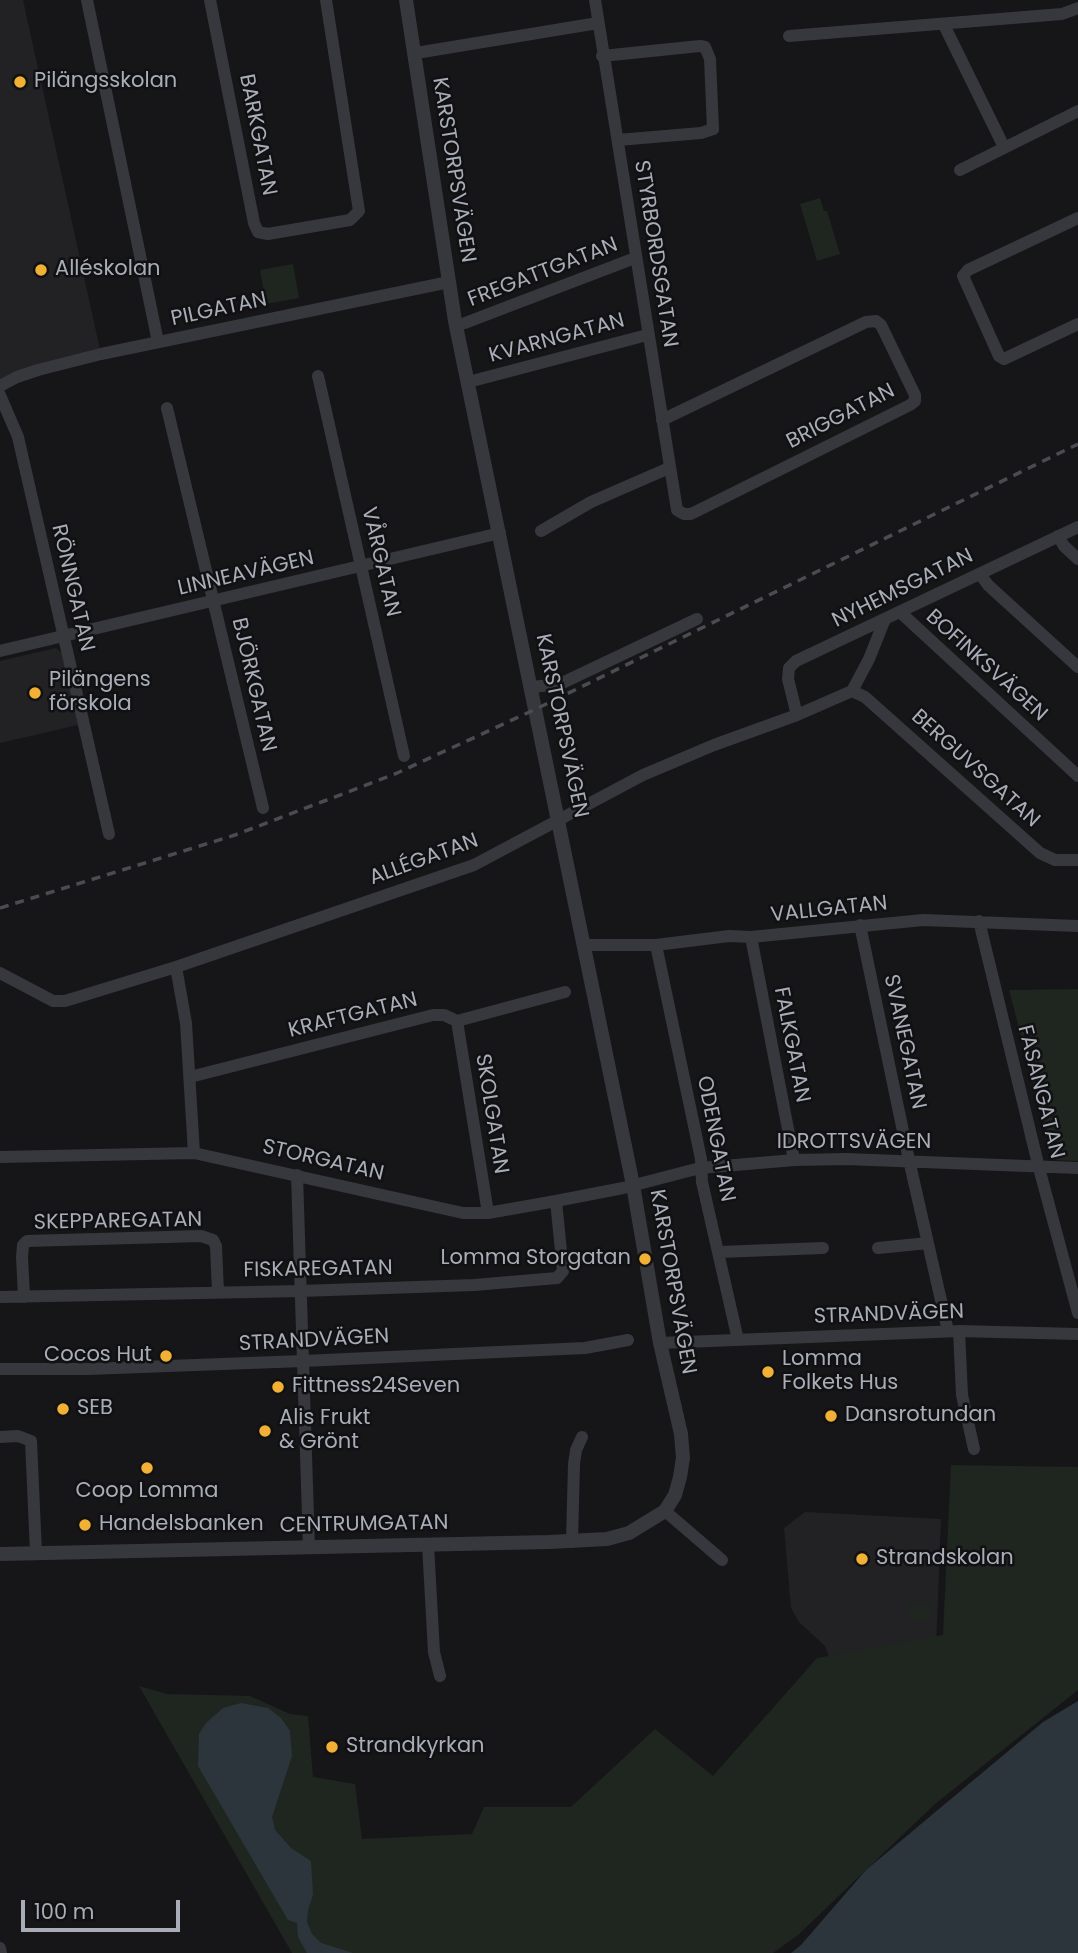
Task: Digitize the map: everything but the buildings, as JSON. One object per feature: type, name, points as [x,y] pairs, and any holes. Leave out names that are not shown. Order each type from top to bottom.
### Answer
[{"type":"street","points":[[87,0],[158,342]]},
{"type":"street","name":"BARKGATAN","points":[[210,0],[254,223],[258,232],[268,234],[349,220],[359,211],[326,0]]},
{"type":"street","name":"KARSTORPSVÄGEN","points":[[406,0],[449,282],[474,417],[532,687],[633,1185],[660,1343],[681,1434],[683,1458],[675,1495],[665,1511]]},
{"type":"street","name":"STYRBORDSGATAN","points":[[595,0],[647,335],[675,505],[679,512]]},
{"type":"street","points":[[789,36],[1062,14],[1078,8]]},
{"type":"street","points":[[422,52],[598,23]]},
{"type":"street","points":[[944,24],[1004,148]]},
{"type":"street","points":[[602,56],[700,46],[705,47],[710,59],[713,129],[701,133],[618,140]]},
{"type":"street","points":[[960,170],[1078,111]]},
{"type":"street","points":[[1078,218],[968,271],[963,276],[999,356],[1004,359],[1078,324]]},
{"type":"street","name":"FREGATTGATAN","points":[[465,323],[635,258]]},
{"type":"street","name":"PILGATAN","points":[[0,386],[38,370],[158,342],[449,282]]},
{"type":"street","name":"BRIGGATAN","points":[[662,420],[866,322],[876,321],[881,325],[915,395],[915,401],[909,405],[691,513],[679,512]]},
{"type":"street","name":"KVARNGATAN","points":[[476,380],[647,335]]},
{"type":"street","name":"VÅRGATAN","points":[[318,376],[404,756]]},
{"type":"street","name":"RÖNNGATAN","points":[[0,395],[18,437],[109,834]]},
{"type":"street","name":"BJÖRKGATAN","points":[[167,408],[263,808]]},
{"type":"street","points":[[541,531],[597,499],[669,468]]},
{"type":"street","name":"NYHEMSGATAN","points":[[797,715],[788,679],[789,668],[796,661],[1078,527]]},
{"type":"street","name":"LINNEAVÄGEN","points":[[0,651],[500,533]]},
{"type":"street","points":[[1058,536],[1078,559]]},
{"type":"street","points":[[980,574],[988,585],[1078,667]]},
{"type":"street","name":"BOFINKSVÄGEN","points":[[900,612],[1078,776]]},
{"type":"street","points":[[532,687],[560,684],[697,619]]},
{"type":"street","points":[[852,691],[869,659],[885,619]]},
{"type":"street","name":"ALLÉGATAN","points":[[0,973],[53,1001],[65,1001],[176,967],[474,865],[643,775],[714,744],[797,715],[852,691]]},
{"type":"street","name":"BERGUVSGATAN","points":[[852,691],[865,697],[1040,853],[1055,860],[1078,860]]},
{"type":"street","name":"VALLGATAN","points":[[584,945],[656,945],[729,936],[751,937],[923,920],[1078,926]]},
{"type":"street","name":"FASANGATAN","points":[[979,921],[1039,1168],[1078,1312]]},
{"type":"street","name":"SVANEGATAN","points":[[860,925],[928,1243],[954,1331],[962,1395],[974,1449]]},
{"type":"street","name":"FALKGATAN","points":[[751,937],[794,1160]]},
{"type":"street","name":"ODENGATAN","points":[[656,945],[701,1159],[700,1168],[738,1340]]},
{"type":"street","points":[[176,967],[186,1023],[194,1153]]},
{"type":"street","name":"KRAFTGATAN","points":[[190,1077],[433,1015],[444,1015],[457,1021],[565,992]]},
{"type":"street","name":"SKOLGATAN","points":[[457,1021],[488,1213]]},
{"type":"street","name":"STORGATAN","points":[[0,1157],[194,1153],[463,1213],[488,1213],[556,1202],[633,1185]]},
{"type":"street","name":"IDROTTSVÄGEN","points":[[633,1185],[700,1168],[794,1160],[909,1160],[1078,1168]]},
{"type":"street","points":[[297,1175],[309,1548]]},
{"type":"street","name":"FISKAREGATAN","points":[[0,1297],[301,1291],[474,1285],[557,1278],[563,1271],[556,1202]]},
{"type":"street","name":"SKEPPAREGATAN","points":[[24,1297],[22,1257],[23,1245],[27,1241],[201,1236],[214,1240],[216,1245],[218,1292]]},
{"type":"street","points":[[877,1248],[928,1243]]},
{"type":"street","points":[[719,1252],[823,1248]]},
{"type":"street","name":"STRANDVÄGEN","points":[[660,1343],[954,1331],[1078,1334]]},
{"type":"street","name":"STRANDVÄGEN","points":[[0,1369],[88,1369],[585,1348],[628,1339]]},
{"type":"street","points":[[0,1437],[18,1436],[31,1441],[36,1553]]},
{"type":"street","points":[[572,1542],[574,1464],[582,1437]]},
{"type":"street","points":[[665,1511],[722,1560]]},
{"type":"street","name":"CENTRUMGATAN","points":[[0,1554],[572,1542],[629,1534],[665,1511]]},
{"type":"street","points":[[428,1545],[434,1652],[440,1676]]},
{"type":"street","points":[[0,1948],[1,1953]]},
{"type":"shaded area","name":"Alléskolan","points":[[0,0],[23,0],[101,354],[0,386]]},
{"type":"shaded area","points":[[820,198],[824,211],[827,211],[840,254],[817,261],[800,204]]},
{"type":"shaded area","points":[[293,264],[299,298],[266,304],[260,270]]},
{"type":"shaded area","name":"Pilängens förskola","points":[[56,648],[62,653],[78,725],[0,743],[0,661]]},
{"type":"shaded area","points":[[1078,989],[1078,1161],[1054,1160],[1009,990]]},
{"type":"shaded area","points":[[951,1465],[1078,1467],[1078,1690],[935,1804],[798,1935],[773,1953],[292,1953],[139,1686],[167,1694],[250,1696],[290,1714],[308,1716],[313,1777],[355,1784],[362,1839],[472,1834],[484,1807],[571,1807],[655,1729],[713,1776],[817,1658],[943,1635]]},
{"type":"shaded area","name":"Strandskolan","points":[[805,1512],[941,1519],[936,1649],[832,1665],[825,1646],[799,1622],[791,1608],[784,1528]]},
{"type":"shaded area","points":[[907,1606],[932,1606],[931,1621],[907,1620]]},
{"type":"shaded area","points":[[1078,1701],[1078,1953],[791,1953],[866,1870],[1043,1722]]},
{"type":"shaded area","points":[[241,1703],[268,1708],[281,1718],[290,1731],[292,1756],[272,1817],[275,1830],[291,1848],[311,1861],[313,1895],[307,1922],[312,1934],[321,1943],[353,1953],[307,1953],[298,1937],[297,1923],[288,1920],[198,1766],[199,1734],[206,1723],[223,1708]]},
{"type":"railway","points":[[0,908],[235,835],[395,774],[536,709],[1078,444]]},
{"type":"place","name":"Pilängsskolan","points":[[20,82]]},
{"type":"place","name":"Alléskolan","points":[[41,270]]},
{"type":"place","name":"Pilängens förskola","points":[[35,693]]},
{"type":"place","name":"Lomma Storgatan","points":[[645,1259]]},
{"type":"place","name":"Cocos Hut","points":[[166,1356]]},
{"type":"place","name":"Lomma Folkets Hus","points":[[768,1372]]},
{"type":"place","name":"Fittness24Seven","points":[[278,1387]]},
{"type":"place","name":"SEB","points":[[63,1409]]},
{"type":"place","name":"Dansrotundan","points":[[831,1416]]},
{"type":"place","name":"Alis Frukt & Grönt","points":[[265,1431]]},
{"type":"place","name":"Coop Lomma","points":[[147,1468]]},
{"type":"place","name":"Handelsbanken","points":[[85,1525]]},
{"type":"place","name":"Strandskolan","points":[[862,1559]]},
{"type":"place","name":"Strandkyrkan","points":[[332,1747]]}]
